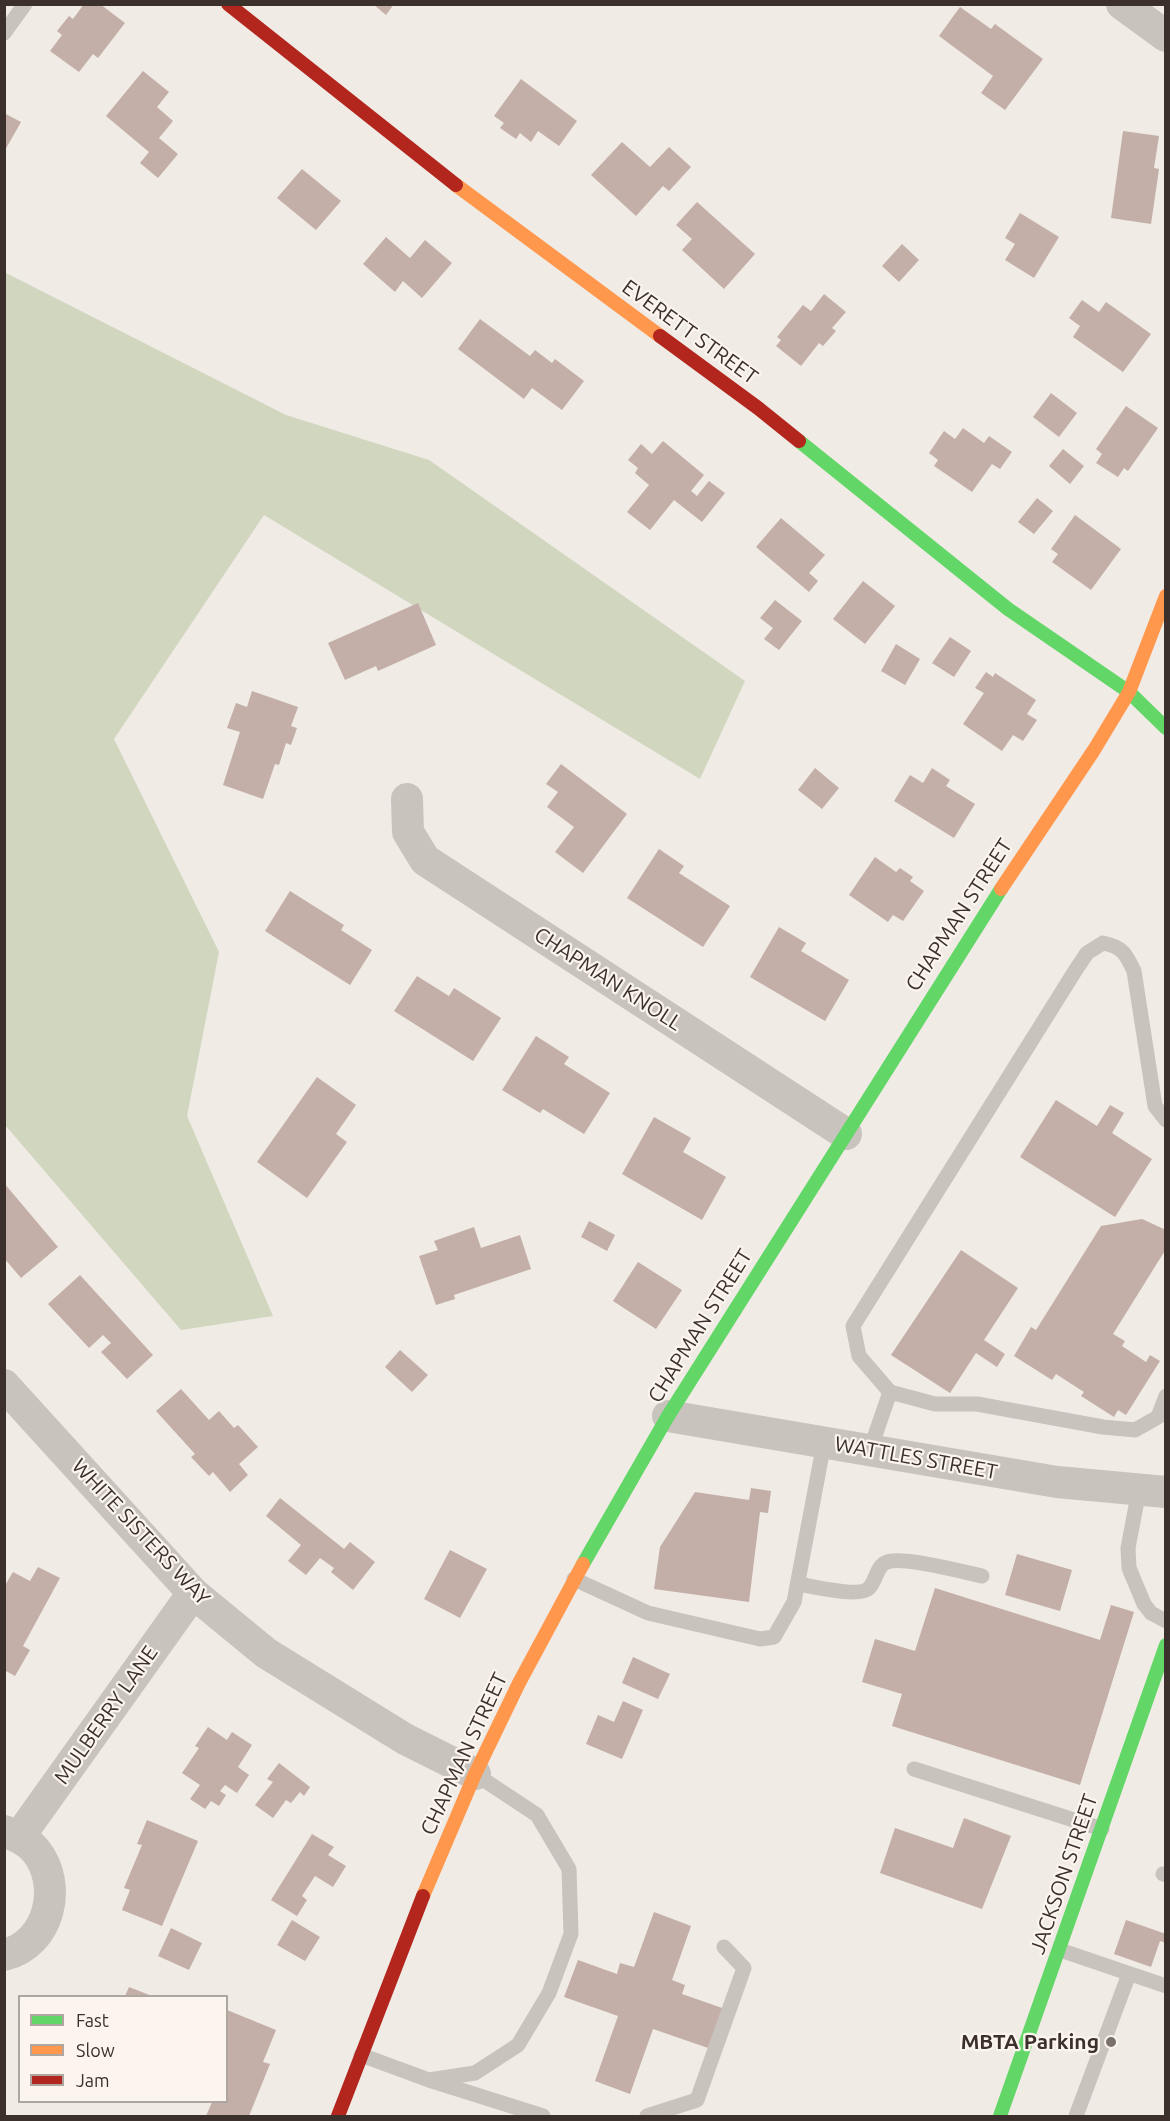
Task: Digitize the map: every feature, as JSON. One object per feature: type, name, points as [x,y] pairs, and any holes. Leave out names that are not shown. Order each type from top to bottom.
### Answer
[{"type":"street","name":"EVERETT STREET","points":[[228,4],[481,206],[758,408],[1008,609],[1129,692],[1166,728]]},
{"type":"street","points":[[1122,4],[1166,36]]},
{"type":"street","name":"CHAPMAN STREET","points":[[338,2116],[414,1917],[475,1774],[519,1683],[574,1579],[668,1416],[1008,877],[1094,750],[1129,692],[1166,596]]},
{"type":"street","name":"CHAPMAN KNOLL","points":[[407,799],[408,832],[425,860],[846,1134]]},
{"type":"street","name":"WHITE SISTERS WAY","points":[[4,1385],[193,1593],[266,1653],[405,1739],[475,1774]]},
{"type":"street","name":"WATTLES STREET","points":[[668,1416],[1057,1482],[1152,1491]]},
{"type":"street","name":"MULBERRY LANE","points":[[4,1954],[27,1943],[41,1928],[49,1909],[51,1888],[46,1868],[35,1850],[12,1834],[193,1593]]},
{"type":"street","name":"JACKSON STREET","points":[[1000,2116],[1166,1645]]},
{"type":"lane","points":[[4,33],[26,4]]},
{"type":"lane","points":[[1166,1120],[1155,1106],[1134,971],[1118,946],[1103,943],[1087,953],[1075,971],[853,1326],[859,1356],[890,1392],[935,1404],[977,1404],[1103,1427],[1135,1430],[1158,1417],[1166,1396]]},
{"type":"lane","points":[[870,1450],[890,1392]]},
{"type":"lane","points":[[574,1579],[648,1613],[760,1639],[774,1636],[794,1602],[824,1443]]},
{"type":"lane","points":[[1152,1491],[1128,1548],[1129,1568],[1144,1604],[1151,1613],[1166,1621]]},
{"type":"lane","points":[[798,1584],[860,1593],[869,1588],[880,1567],[888,1561],[909,1562],[982,1576]]},
{"type":"lane","points":[[914,1769],[1102,1829]]},
{"type":"lane","points":[[429,2080],[475,2073],[518,2045],[549,1993],[571,1934],[570,1869],[537,1815],[475,1774]]},
{"type":"lane","points":[[647,2116],[697,2100],[744,1968],[724,1947]]},
{"type":"lane","points":[[1060,1950],[1166,1986]]},
{"type":"lane","points":[[1076,2116],[1130,1974]]},
{"type":"lane","points":[[361,2055],[429,2080],[543,2116]]},
{"type":"green space","points":[[4,272],[286,415],[429,460],[745,681],[700,779],[264,515],[114,739],[219,952],[187,1116],[273,1316],[181,1330],[5,1125]]},
{"type":"building","points":[[84,4],[100,4],[125,23],[98,58],[93,54],[79,72],[50,51],[62,35],[57,31],[69,16],[73,19]]},
{"type":"building","points":[[373,4],[394,4],[386,15]]},
{"type":"building","points":[[960,7],[991,29],[995,24],[1043,59],[1005,110],[981,93],[993,76],[939,36]]},
{"type":"building","points":[[143,71],[169,92],[157,107],[173,121],[159,138],[178,154],[158,178],[140,163],[149,152],[106,116]]},
{"type":"building","points":[[521,79],[577,121],[559,146],[538,131],[531,142],[520,133],[516,139],[500,128],[504,123],[494,116]]},
{"type":"building","points":[[4,113],[21,122],[4,152]]},
{"type":"building","points":[[1123,131],[1159,136],[1154,168],[1159,169],[1151,224],[1111,218]]},
{"type":"building","points":[[622,142],[650,167],[669,147],[691,167],[669,191],[663,186],[636,216],[591,175]]},
{"type":"building","points":[[302,169],[341,201],[316,230],[277,198]]},
{"type":"building","points":[[697,202],[755,254],[724,289],[682,250],[692,239],[676,225]]},
{"type":"building","points":[[1020,213],[1059,237],[1034,278],[1005,260],[1015,244],[1005,238]]},
{"type":"building","points":[[386,237],[410,258],[425,240],[452,263],[422,298],[403,281],[395,292],[363,264]]},
{"type":"building","points":[[902,244],[919,260],[899,282],[882,266]]},
{"type":"building","points":[[824,294],[846,312],[832,328],[836,331],[823,346],[819,343],[801,366],[776,346],[781,340],[777,337],[803,305],[811,311]]},
{"type":"building","points":[[1082,300],[1099,312],[1106,302],[1151,334],[1123,372],[1073,337],[1080,326],[1069,318]]},
{"type":"building","points":[[480,319],[530,356],[535,350],[552,363],[555,359],[584,381],[562,410],[532,388],[524,399],[458,349]]},
{"type":"building","points":[[1051,393],[1077,413],[1059,437],[1033,417]]},
{"type":"building","points":[[1126,406],[1158,428],[1128,471],[1124,468],[1118,477],[1096,463],[1102,454],[1096,449]]},
{"type":"building","points":[[963,428],[984,443],[989,436],[1012,452],[1000,469],[992,464],[972,492],[934,466],[938,460],[929,453],[944,431],[955,439]]},
{"type":"building","points":[[663,441],[704,475],[691,491],[697,496],[709,481],[725,493],[702,522],[674,500],[650,530],[627,512],[649,485],[635,473],[638,468],[628,460],[641,444],[652,454]]},
{"type":"building","points":[[1063,449],[1084,466],[1070,484],[1049,466]]},
{"type":"building","points":[[1037,498],[1053,511],[1034,534],[1018,522]]},
{"type":"building","points":[[1075,515],[1121,549],[1091,590],[1052,562],[1058,554],[1051,549]]},
{"type":"building","points":[[781,518],[825,555],[809,573],[818,581],[809,592],[756,547]]},
{"type":"building","points":[[863,581],[895,606],[865,644],[833,619]]},
{"type":"building","points":[[775,600],[802,621],[779,650],[764,639],[773,628],[760,618]]},
{"type":"building","points":[[418,603],[436,645],[378,671],[376,666],[345,680],[328,643]]},
{"type":"building","points":[[950,637],[971,651],[954,677],[932,663]]},
{"type":"building","points":[[896,644],[920,659],[905,685],[881,671]]},
{"type":"building","points":[[986,672],[993,677],[995,673],[1036,700],[1027,714],[1037,720],[1023,741],[1013,735],[1002,751],[963,724],[984,693],[975,688]]},
{"type":"building","points":[[252,691],[298,707],[291,726],[297,728],[291,745],[286,743],[279,765],[275,764],[263,799],[223,785],[240,732],[227,728],[236,703],[247,707]]},
{"type":"building","points":[[561,764],[627,814],[583,873],[555,852],[574,827],[547,807],[558,792],[546,784]]},
{"type":"building","points":[[815,768],[839,788],[822,809],[798,790]]},
{"type":"building","points":[[932,768],[950,780],[946,786],[975,804],[954,838],[894,801],[910,775],[923,783]]},
{"type":"building","points":[[659,849],[684,866],[679,873],[730,906],[703,947],[627,898]]},
{"type":"building","points":[[875,857],[896,872],[900,868],[913,877],[910,881],[924,891],[903,921],[893,915],[888,922],[849,895]]},
{"type":"building","points":[[290,891],[344,925],[341,930],[372,950],[350,985],[265,931]]},
{"type":"building","points":[[779,927],[806,943],[801,951],[849,980],[825,1021],[750,977]]},
{"type":"building","points":[[417,976],[449,996],[454,988],[501,1018],[473,1061],[394,1011]]},
{"type":"building","points":[[536,1036],[569,1057],[564,1064],[610,1093],[584,1134],[543,1109],[540,1113],[502,1090]]},
{"type":"building","points":[[317,1077],[356,1105],[336,1134],[347,1142],[307,1198],[257,1162]]},
{"type":"building","points":[[1056,1100],[1097,1126],[1110,1105],[1124,1113],[1112,1133],[1152,1159],[1115,1217],[1020,1157]]},
{"type":"building","points":[[654,1117],[691,1138],[683,1152],[726,1177],[702,1220],[622,1174]]},
{"type":"building","points":[[4,1183],[58,1247],[21,1278],[4,1258]]},
{"type":"building","points":[[1142,1219],[1166,1230],[1166,1249],[1113,1334],[1125,1341],[1122,1346],[1146,1362],[1150,1355],[1160,1361],[1126,1415],[1118,1410],[1114,1417],[1081,1396],[1084,1392],[1056,1374],[1052,1380],[1014,1356],[1031,1327],[1036,1330],[1101,1226]]},
{"type":"building","points":[[589,1221],[615,1235],[607,1251],[581,1237]]},
{"type":"building","points":[[474,1227],[481,1248],[520,1235],[531,1269],[454,1295],[455,1299],[436,1305],[419,1256],[438,1250],[434,1241]]},
{"type":"building","points":[[961,1250],[1018,1288],[984,1340],[1005,1354],[997,1367],[976,1353],[950,1393],[891,1355]]},
{"type":"building","points":[[638,1262],[682,1290],[656,1329],[613,1301]]},
{"type":"building","points":[[80,1275],[153,1355],[127,1379],[101,1352],[111,1343],[103,1335],[89,1348],[48,1304]]},
{"type":"building","points":[[400,1350],[428,1375],[412,1392],[385,1367]]},
{"type":"building","points":[[181,1389],[209,1420],[219,1411],[234,1428],[238,1425],[258,1447],[239,1464],[248,1475],[230,1492],[213,1472],[209,1476],[191,1457],[195,1454],[156,1411]]},
{"type":"building","points":[[751,1488],[771,1491],[768,1513],[760,1512],[749,1602],[654,1589],[660,1547],[695,1492],[749,1500]]},
{"type":"building","points":[[280,1498],[344,1549],[350,1542],[375,1562],[353,1590],[331,1572],[334,1568],[320,1558],[306,1575],[288,1561],[301,1545],[266,1516]]},
{"type":"building","points":[[450,1550],[487,1569],[460,1618],[424,1599]]},
{"type":"building","points":[[1017,1554],[1072,1570],[1060,1611],[1005,1595]]},
{"type":"building","points":[[38,1567],[60,1578],[23,1646],[30,1650],[15,1676],[4,1670],[4,1587],[13,1572],[30,1581]]},
{"type":"building","points":[[935,1588],[1100,1640],[1111,1605],[1134,1612],[1080,1785],[892,1726],[902,1694],[862,1682],[875,1639],[915,1651]]},
{"type":"building","points":[[633,1657],[670,1674],[658,1699],[622,1683]]},
{"type":"building","points":[[623,1701],[643,1710],[622,1759],[586,1744],[598,1715],[614,1722]]},
{"type":"building","points":[[208,1727],[227,1740],[232,1732],[252,1745],[238,1767],[249,1775],[237,1793],[225,1785],[220,1791],[226,1795],[219,1806],[211,1801],[205,1809],[190,1799],[200,1785],[182,1773],[199,1748],[195,1746]]},
{"type":"building","points":[[279,1763],[310,1787],[304,1796],[300,1792],[291,1803],[286,1800],[273,1818],[255,1805],[273,1782],[267,1779]]},
{"type":"building","points":[[964,1818],[1011,1836],[982,1909],[880,1873],[895,1828],[953,1848]]},
{"type":"building","points":[[147,1820],[198,1841],[162,1926],[122,1910],[130,1890],[124,1888],[142,1845],[137,1844]]},
{"type":"building","points":[[312,1834],[334,1847],[328,1855],[346,1866],[333,1887],[315,1876],[302,1896],[307,1900],[297,1916],[271,1900]]},
{"type":"building","points":[[654,1912],[691,1926],[672,1980],[685,1985],[682,1994],[725,2009],[711,2049],[653,2029],[630,2094],[595,2081],[618,2016],[564,1997],[578,1960],[617,1974],[620,1963],[634,1967]]},
{"type":"building","points":[[292,1920],[320,1937],[305,1961],[277,1945]]},
{"type":"building","points":[[1126,1920],[1166,1934],[1166,1943],[1160,1941],[1151,1967],[1114,1954]]},
{"type":"building","points":[[171,1928],[202,1943],[189,1970],[158,1956]]},
{"type":"building","points":[[129,1987],[149,1995],[125,1995]]},
{"type":"building","points":[[228,2010],[276,2030],[263,2062],[270,2064],[249,2116],[206,2116],[212,2103],[228,2103]]},
{"type":"traffic: fast","points":[[799,441],[1008,609],[1129,692],[1166,728]]},
{"type":"traffic: fast","points":[[583,1564],[668,1416],[1001,889]]},
{"type":"traffic: fast","points":[[1000,2116],[1166,1645]]},
{"type":"traffic: slow","points":[[456,185],[660,336]]},
{"type":"traffic: slow","points":[[1001,889],[1094,750],[1129,692],[1166,596]]},
{"type":"traffic: slow","points":[[423,1896],[475,1774],[519,1683],[583,1564]]},
{"type":"traffic: jam","points":[[228,4],[456,185]]},
{"type":"traffic: jam","points":[[660,336],[799,441]]},
{"type":"traffic: jam","points":[[338,2116],[423,1896]]},
{"type":"place","name":"MBTA Parking","points":[[1111,2042]]}]
